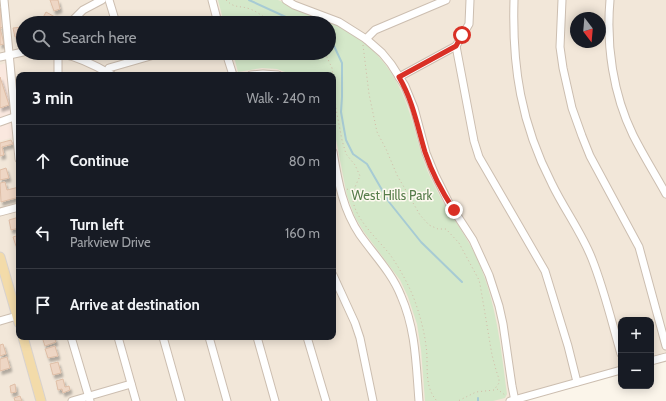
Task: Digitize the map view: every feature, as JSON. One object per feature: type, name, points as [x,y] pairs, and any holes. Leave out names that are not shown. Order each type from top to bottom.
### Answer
[{"type":"main road","points":[[0,257],[16,313]]},
{"type":"main road","points":[[24,340],[41,401]]},
{"type":"street","points":[[4,0],[16,133]]},
{"type":"street","points":[[76,16],[82,10],[102,0]]},
{"type":"street","points":[[109,0],[114,16]]},
{"type":"street","points":[[212,0],[216,16]]},
{"type":"street","points":[[286,0],[323,16]]},
{"type":"street","points":[[364,41],[375,30],[446,0]]},
{"type":"street","points":[[399,77],[456,46],[468,24],[470,0]]},
{"type":"street","points":[[514,0],[513,32],[515,64],[526,120],[540,161],[592,258],[621,353]]},
{"type":"street","points":[[562,0],[560,47],[572,108],[590,156],[639,247],[666,346]]},
{"type":"street","points":[[610,0],[609,40],[612,68],[617,90],[624,113],[633,134],[666,194]]},
{"type":"street","points":[[336,21],[382,53],[399,77],[412,102],[426,153],[435,175],[449,203],[473,240],[489,275],[497,298],[503,324],[512,400],[618,371]]},
{"type":"street","points":[[456,46],[474,141],[479,157],[545,272],[568,346],[577,382]]},
{"type":"street","points":[[0,57],[16,54]]},
{"type":"street","points":[[58,72],[59,60]]},
{"type":"street","points":[[82,60],[103,72]]},
{"type":"street","points":[[108,72],[109,68],[137,60]]},
{"type":"street","points":[[228,60],[232,72]]},
{"type":"street","points":[[0,122],[14,116]]},
{"type":"street","points":[[336,170],[340,193],[347,212],[360,235],[391,276],[406,306],[415,345],[419,401]]},
{"type":"street","points":[[0,212],[16,208]]},
{"type":"street","points":[[336,282],[355,323],[360,338],[373,401]]},
{"type":"street","points":[[0,321],[16,320]]},
{"type":"street","points":[[72,340],[89,398]]},
{"type":"street","points":[[119,340],[136,401]]},
{"type":"street","points":[[164,340],[181,401]]},
{"type":"street","points":[[210,340],[227,401]]},
{"type":"street","points":[[258,340],[275,401]]},
{"type":"street","points":[[308,340],[326,401]]},
{"type":"street","points":[[654,360],[666,357]]},
{"type":"street","points":[[72,401],[89,398],[132,384]]},
{"type":"path","points":[[226,0],[233,6],[250,9],[263,16]]},
{"type":"path","points":[[364,41],[369,94],[375,126],[394,169],[420,215],[430,225],[448,230],[459,243],[479,280],[492,354],[500,379],[496,388],[492,391],[476,392],[458,401]]},
{"type":"path","points":[[328,60],[333,72]]},
{"type":"path","points":[[336,109],[346,154],[355,165],[360,176],[353,192],[354,202],[361,219],[394,260],[413,296],[421,318],[426,344],[429,387],[435,400],[437,401]]},
{"type":"path","points":[[346,187],[353,192],[365,190]]},
{"type":"path","points":[[496,388],[512,400]]},
{"type":"shaded area","points":[[0,0],[666,0],[666,358],[654,361],[654,317],[618,317],[618,371],[511,401],[0,401]]},
{"type":"shaded area","points":[[6,63],[14,137],[0,141],[0,65]]},
{"type":"green space","name":"West Hills Park","points":[[218,0],[278,0],[294,9],[312,16],[222,16]]},
{"type":"green space","name":"West Hills Park","points":[[336,25],[345,29],[363,41],[379,56],[392,74],[406,104],[423,159],[432,181],[442,200],[470,244],[482,271],[497,323],[507,394],[505,398],[493,401],[425,401],[421,350],[417,324],[408,297],[400,280],[364,232],[355,217],[347,196],[336,139],[336,72],[285,72],[277,69],[262,68],[238,72],[235,60],[336,60]]},
{"type":"building","points":[[50,0],[58,0],[60,9],[54,11]]},
{"type":"building","points":[[0,8],[4,27],[0,28]]},
{"type":"building","points":[[46,12],[53,16],[44,16]]},
{"type":"building","points":[[0,28],[4,44],[0,45]]},
{"type":"building","points":[[13,28],[16,28],[16,37],[15,37]]},
{"type":"building","points":[[0,77],[9,105],[0,108]]},
{"type":"building","points":[[11,140],[13,144],[2,147],[4,155],[0,156],[0,143]]},
{"type":"building","points":[[6,168],[9,178],[0,180],[0,170]]},
{"type":"building","points":[[5,182],[7,190],[16,188],[16,198],[1,202],[0,183]]},
{"type":"building","points":[[16,218],[16,229],[11,230],[9,220]]},
{"type":"building","points":[[16,236],[16,246],[13,237]]},
{"type":"building","points":[[43,340],[55,340],[56,342],[45,346]]},
{"type":"building","points":[[3,344],[6,354],[0,356],[0,345]]},
{"type":"building","points":[[55,346],[58,356],[48,358],[45,349]]},
{"type":"building","points":[[7,357],[10,368],[0,371],[0,359]]},
{"type":"building","points":[[58,362],[61,373],[53,375],[50,364]]},
{"type":"building","points":[[63,379],[65,387],[69,386],[70,390],[63,393],[62,389],[58,390],[56,381]]},
{"type":"building","points":[[15,384],[16,392],[11,393],[10,386]]},
{"type":"building","points":[[20,396],[22,401],[15,401],[14,398]]},
{"type":"waterway","points":[[249,0],[284,16]]},
{"type":"waterway","points":[[336,50],[342,63],[341,112],[346,140],[353,154],[367,164],[389,202],[421,242],[462,282]]},
{"type":"route","points":[[454,210],[440,186],[430,163],[412,102],[399,77],[456,46],[462,35]]}]
